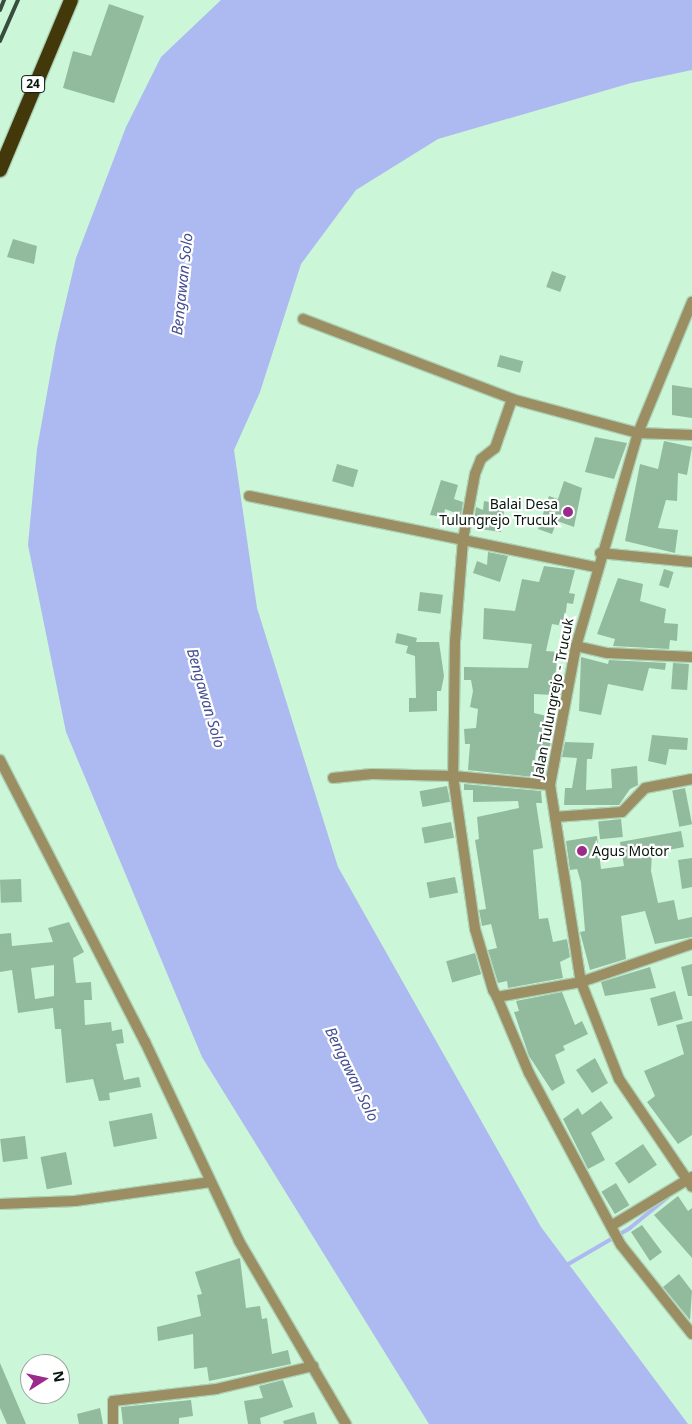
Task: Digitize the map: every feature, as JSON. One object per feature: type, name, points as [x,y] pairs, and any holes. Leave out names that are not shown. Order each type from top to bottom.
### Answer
[{"type":"highway","name":"24","points":[[0,170],[71,0]]},
{"type":"street","name":"Jalan Tulungrejo - Trucuk","points":[[691,1182],[619,1079],[581,982],[550,785],[576,646],[600,553],[638,433],[692,302]]},
{"type":"street","points":[[303,319],[512,399],[638,433],[692,435]]},
{"type":"street","points":[[512,399],[495,448],[478,466],[463,540],[455,641],[454,776],[475,929],[497,997],[529,1074],[621,1245],[692,1334]]},
{"type":"street","points":[[249,496],[596,567]]},
{"type":"street","points":[[600,553],[692,562]]},
{"type":"street","points":[[576,646],[607,653],[692,657]]},
{"type":"street","points":[[0,760],[145,1042],[239,1241],[346,1424]]},
{"type":"street","points":[[333,778],[372,774],[454,776],[550,785]]},
{"type":"street","points":[[555,817],[622,812],[644,788],[692,779]]},
{"type":"street","points":[[497,997],[581,982],[692,944]]},
{"type":"street","points":[[0,1204],[114,1197],[211,1182]]},
{"type":"street","points":[[611,1226],[691,1182]]},
{"type":"street","points":[[113,1424],[113,1401],[216,1388],[313,1366]]},
{"type":"water","name":"Bengawan Solo","points":[[221,0],[692,0],[692,70],[631,83],[438,139],[356,190],[301,264],[260,392],[234,450],[257,608],[338,867],[541,1227],[688,1424],[429,1424],[202,1057],[66,732],[28,545],[37,449],[56,343],[76,258],[126,127],[161,57]]},
{"type":"building","points":[[109,4],[144,16],[114,103],[63,88],[73,51],[91,56]]},
{"type":"building","points":[[13,239],[37,246],[34,264],[7,257]]},
{"type":"building","points":[[552,271],[566,276],[560,292],[546,287]]},
{"type":"building","points":[[500,355],[523,361],[520,373],[497,367]]},
{"type":"building","points":[[672,385],[692,388],[692,418],[672,415]]},
{"type":"building","points":[[595,437],[627,443],[614,479],[585,472]]},
{"type":"building","points":[[664,441],[692,447],[687,475],[678,473],[677,501],[666,500],[658,528],[678,530],[675,553],[625,541],[640,464],[658,469]]},
{"type":"building","points":[[337,464],[358,470],[353,487],[332,481]]},
{"type":"building","points":[[441,480],[458,485],[454,499],[463,502],[461,515],[445,509],[444,517],[430,515]]},
{"type":"building","points":[[564,481],[582,488],[574,527],[557,521],[552,534],[538,529],[549,496],[558,499]]},
{"type":"building","points":[[484,501],[505,505],[501,532],[480,529],[481,522],[474,520],[476,507],[483,510]]},
{"type":"building","points":[[488,552],[508,556],[500,582],[473,573],[477,561],[487,565]]},
{"type":"building","points":[[544,566],[575,570],[569,593],[575,594],[573,604],[567,603],[564,626],[552,624],[546,651],[558,652],[553,695],[534,694],[534,713],[547,716],[542,739],[551,741],[549,751],[536,750],[533,777],[468,770],[470,744],[465,744],[464,729],[476,728],[478,709],[470,707],[473,691],[471,680],[464,680],[464,667],[528,668],[532,644],[483,639],[484,608],[515,611],[522,579],[539,582]]},
{"type":"building","points":[[664,569],[674,572],[669,588],[659,585]]},
{"type":"building","points":[[618,578],[643,584],[640,601],[666,609],[664,623],[678,624],[677,641],[670,640],[669,649],[613,646],[615,639],[597,634]]},
{"type":"building","points":[[420,592],[443,595],[441,614],[418,611]]},
{"type":"building","points":[[397,633],[417,638],[416,642],[439,642],[444,676],[441,691],[437,691],[437,711],[409,712],[409,698],[416,698],[415,656],[406,653],[408,646],[395,643]]},
{"type":"building","points":[[581,657],[608,664],[609,660],[666,663],[665,670],[649,668],[643,691],[608,684],[601,715],[579,711]]},
{"type":"building","points":[[673,663],[689,664],[687,690],[671,689]]},
{"type":"building","points":[[652,735],[688,738],[687,750],[669,749],[666,765],[648,761]]},
{"type":"building","points":[[565,742],[594,743],[592,759],[587,759],[586,790],[612,788],[611,769],[637,766],[638,785],[630,789],[619,805],[564,805],[565,788],[572,788],[577,758],[562,757]]},
{"type":"building","points":[[464,784],[541,791],[542,803],[536,803],[543,848],[533,850],[539,919],[548,918],[553,942],[567,939],[570,957],[560,962],[563,978],[508,988],[507,981],[498,983],[488,950],[497,948],[491,924],[482,926],[479,910],[486,909],[475,840],[479,839],[477,817],[519,808],[518,801],[473,802],[473,790],[464,790]]},
{"type":"building","points":[[447,786],[450,802],[423,807],[420,791]]},
{"type":"building","points":[[685,788],[692,824],[679,827],[672,790]]},
{"type":"building","points":[[621,819],[623,837],[600,839],[598,821]]},
{"type":"building","points":[[451,822],[454,838],[425,843],[422,828]]},
{"type":"building","points":[[681,831],[684,847],[652,853],[651,871],[658,903],[674,900],[678,920],[692,917],[692,937],[655,944],[645,911],[621,916],[626,959],[590,970],[580,932],[585,931],[581,882],[577,869],[570,870],[566,841],[597,836],[601,869],[624,866],[620,842]]},
{"type":"building","points":[[692,858],[692,887],[682,889],[678,860]]},
{"type":"building","points":[[455,877],[458,893],[430,898],[427,883]]},
{"type":"building","points":[[21,879],[22,902],[1,903],[0,880]]},
{"type":"building","points":[[69,922],[84,952],[73,958],[76,983],[91,982],[92,1000],[84,1000],[85,1025],[111,1022],[112,1031],[122,1029],[124,1043],[116,1044],[124,1080],[139,1077],[141,1087],[109,1093],[110,1100],[99,1101],[93,1079],[66,1083],[61,1029],[55,1029],[53,1008],[18,1013],[12,970],[0,972],[0,934],[11,933],[12,946],[53,942],[48,928]],"holes":[[[54,965],[54,996],[35,999],[31,968]]]},
{"type":"building","points":[[475,953],[481,974],[452,982],[446,961]]},
{"type":"building","points":[[692,964],[692,996],[688,996],[681,967]]},
{"type":"building","points":[[650,967],[656,988],[605,996],[601,982]]},
{"type":"building","points":[[675,991],[683,1019],[658,1026],[650,998]]},
{"type":"building","points":[[562,992],[575,1025],[582,1021],[588,1034],[563,1046],[565,1050],[555,1055],[565,1083],[552,1091],[529,1056],[514,1012],[519,1011],[516,1001]]},
{"type":"building","points":[[692,1021],[692,1135],[678,1144],[647,1102],[655,1096],[644,1071],[684,1054],[676,1025]]},
{"type":"building","points":[[595,1058],[608,1083],[592,1093],[576,1070]]},
{"type":"building","points":[[601,1101],[613,1118],[591,1133],[605,1160],[588,1169],[563,1119],[578,1108],[582,1115]]},
{"type":"building","points":[[152,1113],[157,1139],[114,1147],[109,1121]]},
{"type":"building","points":[[25,1136],[28,1159],[3,1162],[0,1139]]},
{"type":"building","points":[[643,1144],[657,1165],[629,1184],[615,1163]]},
{"type":"building","points":[[66,1152],[72,1184],[47,1189],[40,1157]]},
{"type":"building","points":[[616,1183],[629,1205],[615,1214],[601,1192]]},
{"type":"building","points":[[678,1196],[688,1211],[692,1208],[692,1258],[654,1215]]},
{"type":"building","points":[[642,1225],[662,1252],[650,1261],[631,1232]]},
{"type":"building","points":[[240,1258],[246,1308],[260,1306],[262,1319],[267,1318],[272,1354],[288,1350],[291,1364],[209,1381],[207,1367],[194,1369],[193,1334],[158,1341],[157,1327],[201,1316],[197,1295],[202,1294],[195,1272]]},
{"type":"building","points":[[679,1274],[692,1291],[690,1320],[663,1287]]},
{"type":"building","points":[[0,1363],[26,1424],[7,1424],[0,1408]]},
{"type":"building","points":[[283,1380],[293,1407],[260,1418],[261,1424],[248,1424],[244,1401],[263,1398],[259,1386]]},
{"type":"building","points":[[191,1400],[193,1416],[179,1418],[179,1424],[123,1424],[121,1407]]},
{"type":"building","points":[[100,1408],[103,1424],[79,1424],[77,1414]]},
{"type":"building","points":[[314,1412],[317,1424],[284,1424],[283,1421]]},
{"type":"waterway","points":[[565,1266],[630,1228],[668,1197]]},
{"type":"railway","points":[[0,10],[4,0]]},
{"type":"railway","points":[[0,41],[18,0]]},
{"type":"place","name":"Balai Desa Tulungrejo Trucuk","points":[[568,512]]},
{"type":"place","name":"Agus Motor","points":[[582,851]]}]
